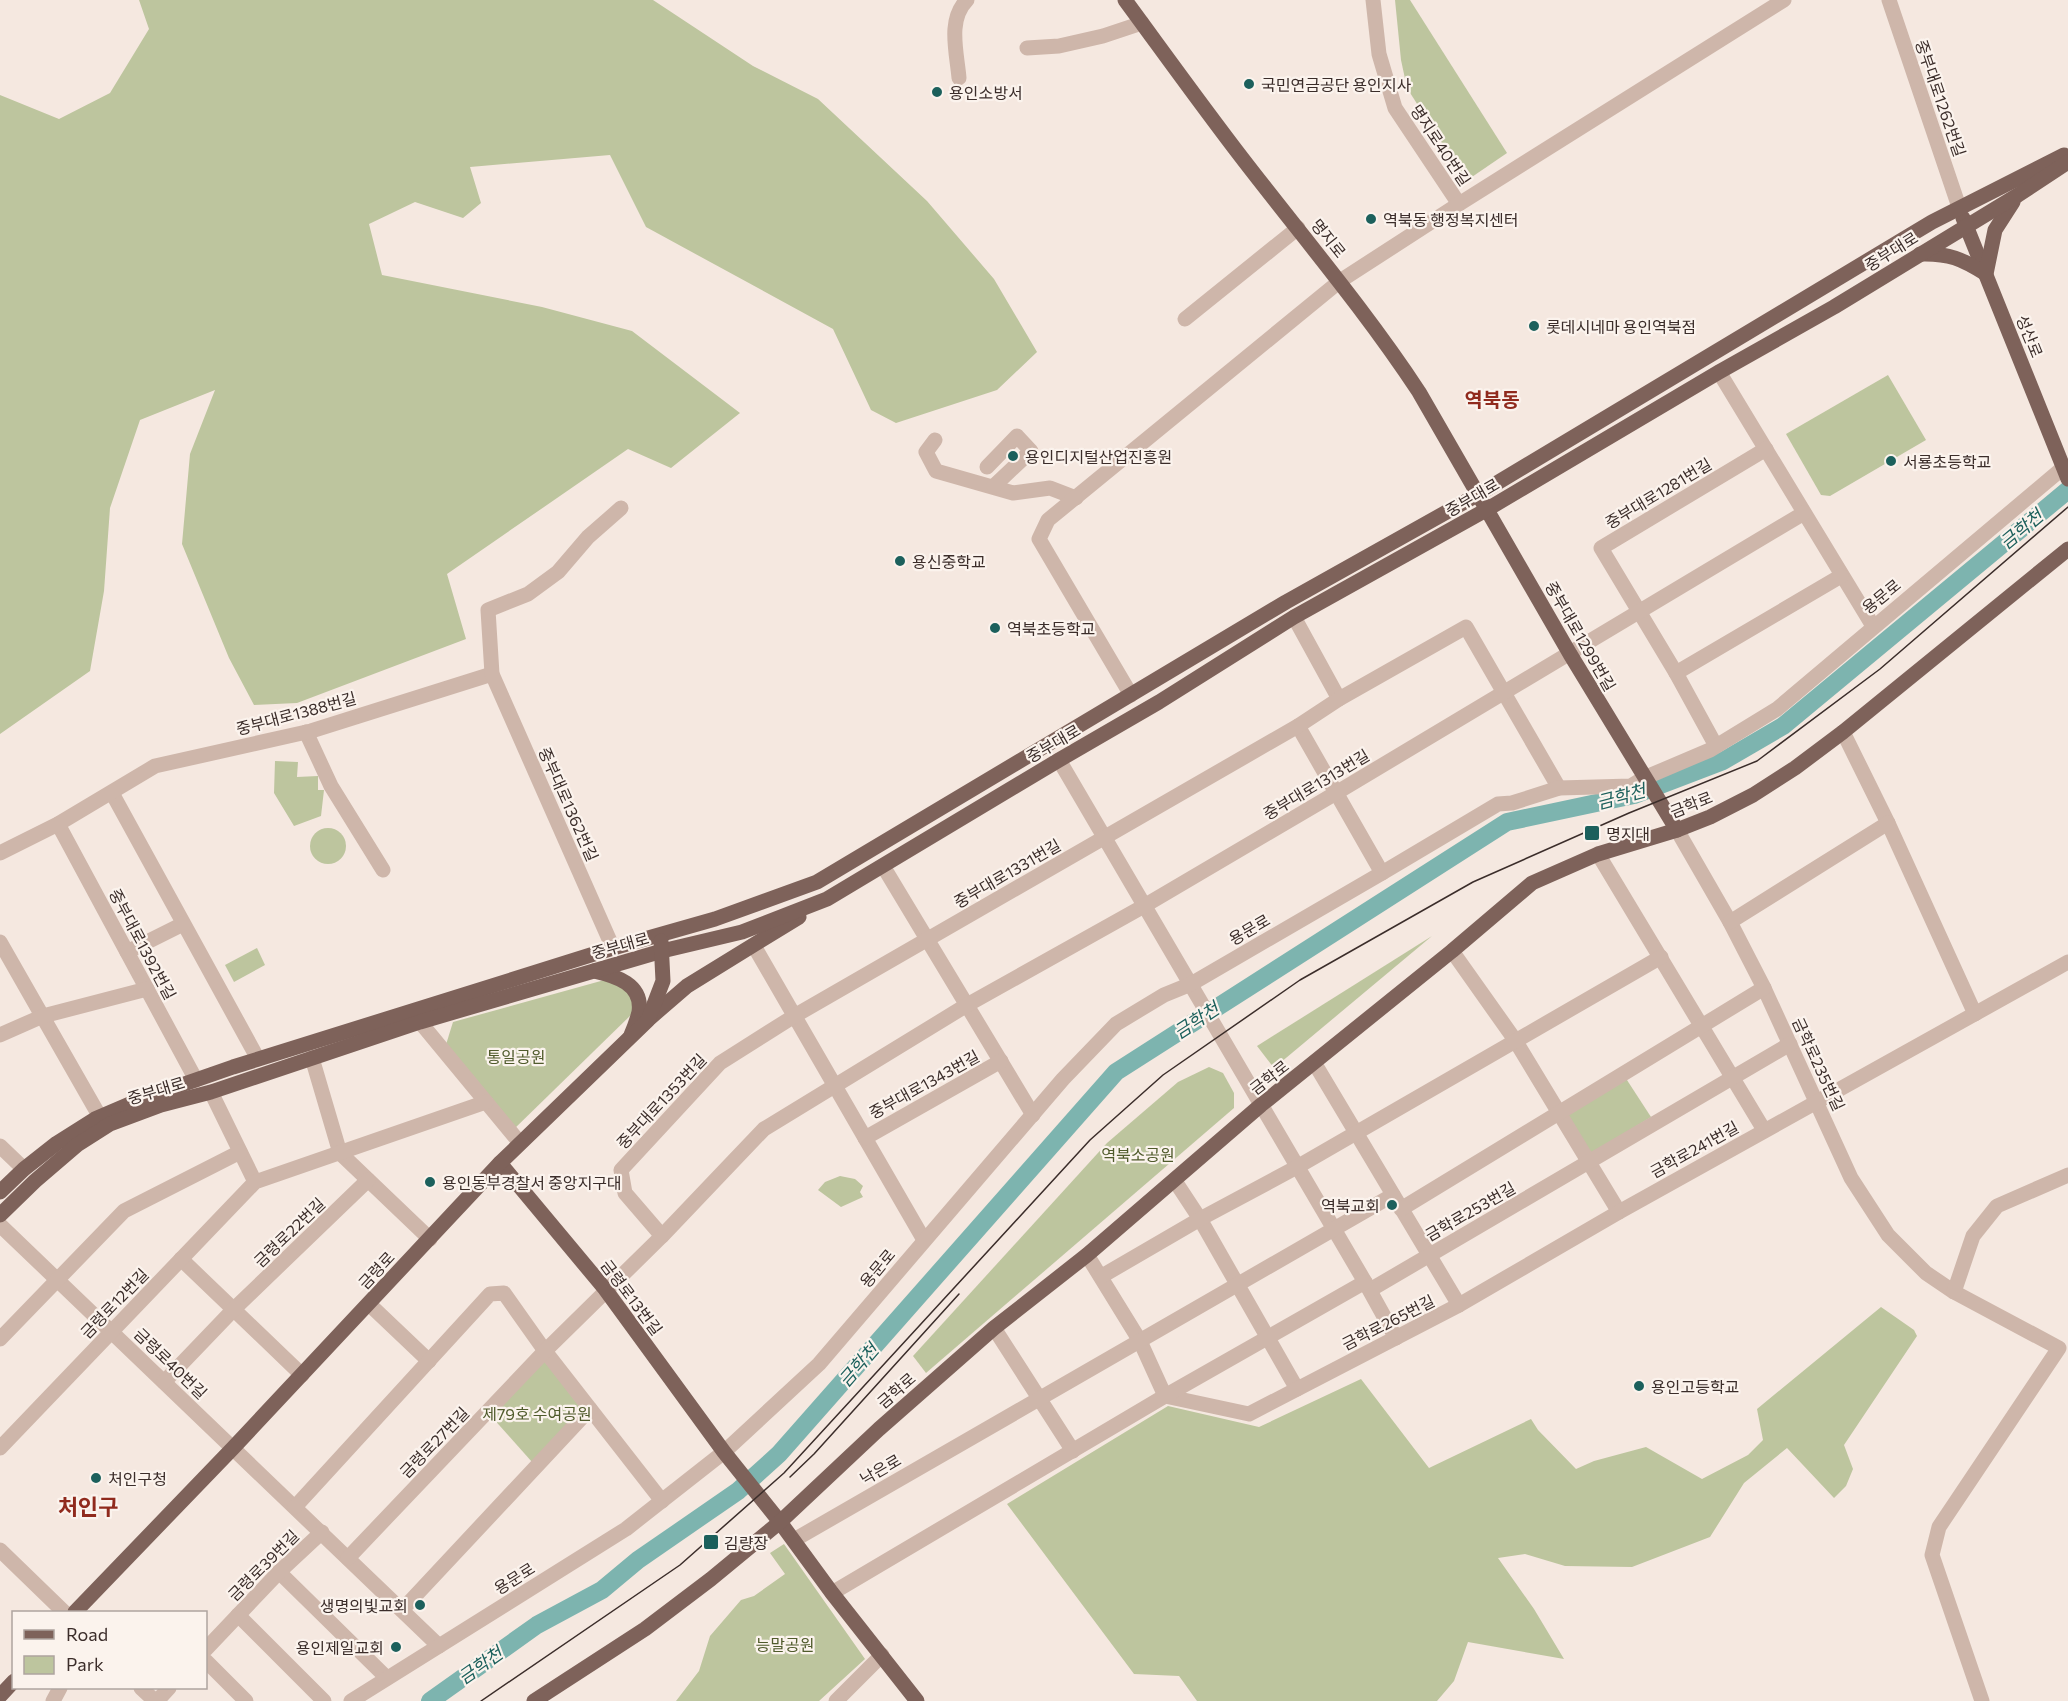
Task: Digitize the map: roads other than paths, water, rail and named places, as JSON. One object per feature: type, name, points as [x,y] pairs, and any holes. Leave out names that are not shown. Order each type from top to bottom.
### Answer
[{"type":"main road","name":"명지로","points":[[1125,0],[1242,159],[1340,281],[1419,392],[1486,510]]},
{"type":"main road","name":"중부대로","points":[[0,1192],[57,1143],[100,1117],[144,1098],[258,1059],[613,948],[715,920],[817,882],[1286,602],[1477,495],[1959,207],[2068,153]]},
{"type":"main road","name":"중부대로","points":[[0,1215],[76,1145],[110,1124],[161,1105],[211,1092],[420,1022],[662,951],[742,932],[827,899],[1159,702],[1294,617],[1486,510],[1834,307],[2068,162]]},
{"type":"main road","points":[[1920,254],[1939,253],[1954,256],[1986,274],[1995,230],[2018,195]]},
{"type":"main road","name":"성산로","points":[[1959,207],[2066,473]]},
{"type":"main road","name":"중부대로1299번길","points":[[1486,510],[1673,825]]},
{"type":"main road","name":"금학로","points":[[534,1701],[645,1629],[711,1579],[780,1522],[879,1429],[994,1328],[1087,1256],[1261,1105],[1315,1064],[1532,883],[1673,825],[1710,817],[1753,795],[1795,768],[1843,732],[2068,549]]},
{"type":"main road","points":[[648,1020],[687,986],[827,899]]},
{"type":"main road","name":"금령로","points":[[76,1611],[233,1448],[500,1163],[648,1020],[663,981],[659,935]]},
{"type":"main road","points":[[594,971],[620,977],[635,991],[639,1010],[631,1037]]},
{"type":"main road","name":"금령로13번길","points":[[500,1163],[605,1289],[726,1455],[780,1522]]},
{"type":"main road","points":[[780,1522],[832,1593],[918,1701]]},
{"type":"main road","points":[[0,1696],[12,1683]]},
{"type":"street","points":[[959,78],[954,31],[956,18],[967,0]]},
{"type":"street","name":"명지로40번길","points":[[1373,0],[1379,54],[1395,108],[1459,204]]},
{"type":"street","points":[[1131,695],[1039,538],[1048,520],[1340,281],[1784,0]]},
{"type":"street","name":"중부대로1262번길","points":[[1889,0],[1959,207]]},
{"type":"street","points":[[1027,48],[1059,46],[1103,36],[1142,23]]},
{"type":"street","points":[[1185,319],[1298,228]]},
{"type":"street","points":[[1719,372],[1873,626]]},
{"type":"street","points":[[987,466],[1020,431],[1031,451],[994,486]]},
{"type":"street","points":[[935,440],[926,452],[936,471],[1013,493],[1050,488],[1076,498]]},
{"type":"street","name":"중부대로1281번길","points":[[1640,612],[1601,548],[1766,449]]},
{"type":"street","name":"용문로","points":[[351,1701],[626,1529],[726,1455],[819,1364],[1063,1078],[1116,1024],[1164,995],[1191,984],[1498,804],[1512,803],[1559,788],[1631,786],[1716,746],[1777,709],[1873,626],[2066,473]]},
{"type":"street","points":[[492,674],[488,610],[528,594],[558,572],[588,537],[621,508]]},
{"type":"street","points":[[1570,654],[1804,513]]},
{"type":"street","points":[[1676,674],[1842,576]]},
{"type":"street","points":[[1640,612],[1716,746]]},
{"type":"street","points":[[1294,617],[1340,699]]},
{"type":"street","points":[[1105,837],[1466,627],[1559,788]]},
{"type":"street","name":"중부대로1313번길","points":[[1144,906],[1570,654]]},
{"type":"street","name":"중부대로1388번길","points":[[0,853],[58,824],[155,766],[306,732],[492,674]]},
{"type":"street","name":"중부대로1362번길","points":[[492,674],[613,948]]},
{"type":"street","points":[[1298,726],[1382,873]]},
{"type":"street","points":[[306,732],[331,786],[383,870]]},
{"type":"street","points":[[1843,732],[1888,823],[1975,1014]]},
{"type":"street","points":[[1059,760],[1396,1338]]},
{"type":"street","points":[[112,793],[258,1059]]},
{"type":"street","points":[[1730,922],[1888,823]]},
{"type":"street","name":"중부대로1392번길","points":[[58,824],[196,1080]]},
{"type":"street","name":"금학로235번길","points":[[1673,825],[1730,922],[1764,988],[1851,1179],[1888,1235],[1926,1273],[1954,1292],[2059,1348],[1939,1527],[1932,1555],[1982,1701]]},
{"type":"street","name":"중부대로1331번길","points":[[927,939],[1105,837]]},
{"type":"street","name":"금학로241번길","points":[[1598,854],[1764,1130],[1619,1212]]},
{"type":"street","name":"중부대로1343번길","points":[[883,866],[1033,1115]]},
{"type":"street","points":[[605,1289],[662,1236],[764,1129],[967,1005],[1144,906]]},
{"type":"street","points":[[127,952],[183,924]]},
{"type":"street","points":[[796,1016],[927,939]]},
{"type":"street","points":[[0,942],[100,1117]]},
{"type":"street","points":[[754,946],[924,1240]]},
{"type":"street","points":[[1452,951],[1515,1040],[1619,1212],[1459,1305]]},
{"type":"street","points":[[1102,1276],[1200,1219],[1297,1167],[1354,1132],[1661,957]]},
{"type":"street","points":[[1764,1130],[2068,962]]},
{"type":"street","points":[[1397,1202],[1480,1161],[1764,988]]},
{"type":"street","points":[[0,1035],[43,1016],[147,989]]},
{"type":"street","name":"중부대로1353번길","points":[[662,1236],[625,1193],[621,1170],[720,1063],[796,1016]]},
{"type":"street","points":[[420,1022],[520,1143]]},
{"type":"street","points":[[1588,1162],[1790,1044]]},
{"type":"street","points":[[312,1058],[340,1153],[430,1239]]},
{"type":"street","name":"중부대로1343번길","points":[[865,1138],[1001,1062]]},
{"type":"street","name":"금학로265번길","points":[[1165,1396],[1249,1414],[1459,1305],[1315,1064]]},
{"type":"street","points":[[211,1092],[255,1182]]},
{"type":"street","name":"금령로12번길","points":[[0,1448],[255,1182],[486,1102]]},
{"type":"street","points":[[0,1146],[24,1169]]},
{"type":"street","points":[[0,1339],[124,1211],[240,1152]]},
{"type":"street","name":"금학로253번길","points":[[832,1593],[1165,1396],[1268,1338],[1429,1256],[1588,1162]]},
{"type":"street","points":[[1954,1292],[1974,1236],[1997,1206],[2068,1175]]},
{"type":"street","name":"금령로22번길","points":[[164,1382],[234,1309],[368,1180]]},
{"type":"street","points":[[1175,1181],[1200,1219],[1297,1389]]},
{"type":"street","name":"낙은로","points":[[794,1540],[1334,1230],[1397,1202]]},
{"type":"street","name":"금령로40번길","points":[[0,1226],[233,1448]]},
{"type":"street","points":[[1087,1256],[1102,1276],[1140,1341],[1165,1396]]},
{"type":"street","points":[[181,1259],[302,1375]]},
{"type":"street","name":"금령로27번길","points":[[348,1558],[605,1289]]},
{"type":"street","points":[[295,1507],[490,1294],[504,1293],[545,1351],[662,1501]]},
{"type":"street","points":[[369,1304],[429,1361]]},
{"type":"street","points":[[994,1328],[1073,1451]]},
{"type":"street","points":[[402,1610],[590,1409]]},
{"type":"street","name":"금령로39번길","points":[[233,1448],[439,1646]]},
{"type":"street","name":"금령로39번길","points":[[207,1648],[279,1572],[322,1533]]},
{"type":"street","points":[[0,1551],[63,1611]]},
{"type":"street","points":[[279,1572],[387,1678]]},
{"type":"street","points":[[238,1615],[324,1701]]},
{"type":"street","points":[[836,1701],[882,1655]]},
{"type":"street","points":[[207,1662],[246,1701]]},
{"type":"street","points":[[142,1689],[156,1701],[168,1689]]},
{"type":"waterway","name":"금학천","points":[[430,1701],[537,1625],[602,1590],[638,1560],[738,1491],[779,1454],[1116,1072],[1507,822],[1634,795],[1723,761],[1783,726],[2068,490]]},
{"type":"tram line","points":[[481,1701],[680,1565],[784,1473],[1090,1140],[1163,1075],[1300,980],[1473,882],[1629,813],[1757,761],[1880,669],[2068,507]]},
{"type":"tram line","points":[[790,1477],[814,1454],[959,1294]]},
{"type":"place","name":"국민연금공단 용인지사","points":[[1249,84]]},
{"type":"place","name":"용인소방서","points":[[937,92]]},
{"type":"place","name":"역북동 행정복지센터","points":[[1371,219]]},
{"type":"place","name":"롯데시네마 용인역북점","points":[[1534,326]]},
{"type":"place","name":"용인디지털산업진흥원","points":[[1013,456]]},
{"type":"place","name":"서룡초등학교","points":[[1891,461]]},
{"type":"place","name":"용신중학교","points":[[900,561]]},
{"type":"place","name":"역북초등학교","points":[[995,628]]},
{"type":"place","name":"명지대","points":[[1592,833]]},
{"type":"place","name":"용인동부경찰서 중앙지구대","points":[[430,1182]]},
{"type":"place","name":"역북교회","points":[[1392,1205]]},
{"type":"place","name":"용인고등학교","points":[[1639,1386]]},
{"type":"place","name":"처인구청","points":[[96,1478]]},
{"type":"place","name":"김량장","points":[[711,1542]]},
{"type":"place","name":"생명의빛교회","points":[[420,1605]]},
{"type":"place","name":"용인제일교회","points":[[396,1647]]},
{"type":"district","name":"역북동","points":[[1492,399]]},
{"type":"district","name":"처인구","points":[[88,1506]]},
{"type":"park label","name":"통일공원","points":[[516,1056]]},
{"type":"park label","name":"역북소공원","points":[[1138,1154]]},
{"type":"park label","name":"제79호 수여공원","points":[[537,1413]]},
{"type":"park label","name":"능말공원","points":[[785,1644]]}]
